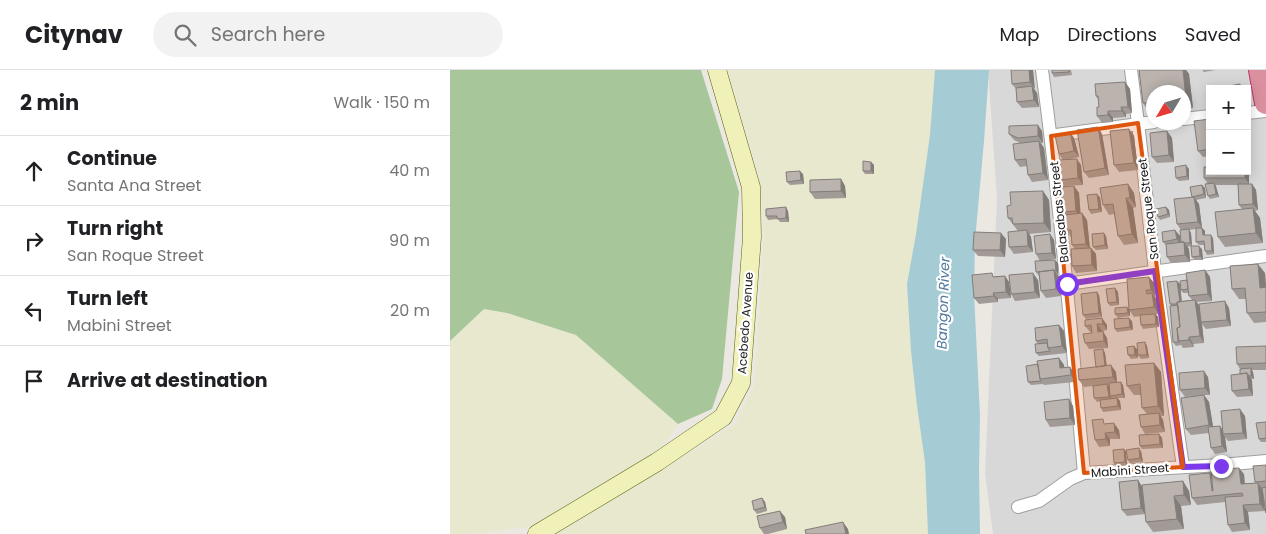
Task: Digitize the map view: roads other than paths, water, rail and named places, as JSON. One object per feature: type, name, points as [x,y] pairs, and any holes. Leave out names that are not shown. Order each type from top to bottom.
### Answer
[{"type":"highway","points":[[1260,70],[1266,103]]},
{"type":"street","name":"Acebedo Avenue","points":[[537,534],[657,462],[723,418],[741,383],[752,237],[751,186],[717,70]]},
{"type":"street","name":"Balasabas Street","points":[[1042,70],[1067,284],[1084,473]]},
{"type":"street","name":"San Roque Street","points":[[1131,70],[1155,271],[1183,467]]},
{"type":"street","points":[[1251,113],[1266,111]]},
{"type":"street","points":[[1191,118],[1206,116]]},
{"type":"street","points":[[1051,136],[1146,122]]},
{"type":"street","points":[[1067,284],[1266,256]]},
{"type":"street","name":"Mabini Street","points":[[1084,473],[1221,466],[1266,461]]},
{"type":"street","points":[[1018,507],[1039,501],[1070,479],[1084,473]]},
{"type":"water","name":"Bangon River","points":[[935,70],[989,70],[975,241],[974,293],[980,416],[980,534],[928,534],[925,462],[911,351],[907,284],[930,135]]}]
